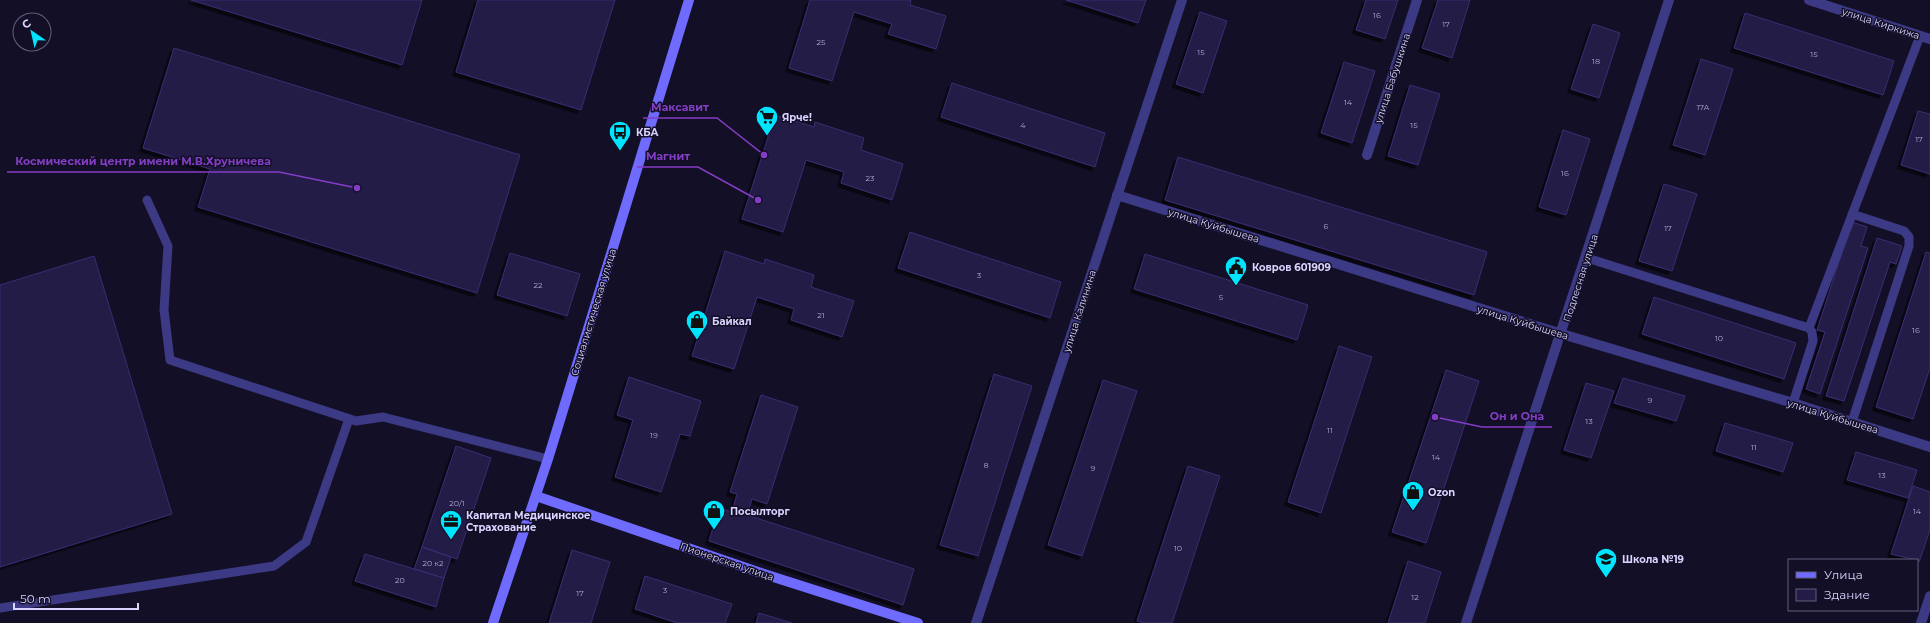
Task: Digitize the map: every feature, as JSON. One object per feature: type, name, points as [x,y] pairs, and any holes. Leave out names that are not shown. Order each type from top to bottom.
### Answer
[{"type":"main road","name":"Социалистическая улица","points":[[493,623],[548,459],[630,193],[644,142],[689,0]]},
{"type":"main road","name":"Пионерская улица","points":[[536,496],[764,574],[918,623]]},
{"type":"street","name":"улица Калинина","points":[[976,623],[1182,0]]},
{"type":"street","name":"улица Бабушкина","points":[[1367,155],[1417,0]]},
{"type":"street","name":"Подлесная улица","points":[[1466,623],[1587,258],[1670,0]]},
{"type":"street","name":"улица Киркижа","points":[[1809,0],[1930,39]]},
{"type":"street","name":"улица Куйбышева","points":[[1117,195],[1562,334],[1793,403],[1930,447]]},
{"type":"street","points":[[1921,623],[1930,596]]},
{"type":"lane","points":[[1809,328],[1920,36]]},
{"type":"lane","points":[[147,200],[168,246],[164,310],[170,360],[356,422],[383,417],[548,459]]},
{"type":"lane","points":[[1852,214],[1904,231],[1910,240],[1852,422]]},
{"type":"lane","points":[[1587,258],[1809,328],[1812,332],[1813,341],[1793,403]]},
{"type":"lane","points":[[0,608],[274,566],[306,542],[349,419]]},
{"type":"building","points":[[191,0],[422,0],[402,65]]},
{"type":"building","points":[[478,0],[615,0],[581,110],[456,72]]},
{"type":"building","points":[[810,0],[911,0],[910,5],[946,16],[936,49],[888,34],[892,24],[854,12],[832,81],[789,68]]},
{"type":"building","points":[[1066,0],[1146,0],[1138,23]]},
{"type":"building","points":[[1366,0],[1398,0],[1385,39],[1356,30]]},
{"type":"building","points":[[1438,0],[1470,0],[1452,58],[1422,48]]},
{"type":"building","points":[[1200,12],[1227,21],[1203,93],[1176,84]]},
{"type":"building","points":[[1745,13],[1894,61],[1883,95],[1734,48]]},
{"type":"building","points":[[1593,24],[1620,33],[1599,98],[1571,89]]},
{"type":"building","points":[[174,48],[520,155],[477,293],[198,207],[210,169],[143,148]]},
{"type":"building","points":[[1701,59],[1733,69],[1705,155],[1673,145]]},
{"type":"building","points":[[1344,62],[1375,71],[1352,143],[1321,133]]},
{"type":"building","points":[[952,83],[1105,133],[1095,167],[941,117]]},
{"type":"building","points":[[1410,85],[1440,94],[1418,165],[1388,156]]},
{"type":"building","points":[[1918,111],[1930,114],[1930,174],[1901,165]]},
{"type":"building","points":[[775,115],[814,127],[815,122],[864,138],[861,150],[903,164],[892,200],[841,183],[844,172],[806,160],[783,232],[742,219]]},
{"type":"building","points":[[1563,130],[1590,139],[1566,215],[1539,207]]},
{"type":"building","points":[[1178,157],[1487,252],[1474,295],[1165,200]]},
{"type":"building","points":[[1664,184],[1697,194],[1672,271],[1639,261]]},
{"type":"building","points":[[1852,222],[1867,227],[1861,246],[1868,248],[1820,394],[1806,389],[1825,332],[1817,330]]},
{"type":"building","points":[[910,232],[1061,282],[1050,318],[898,268]]},
{"type":"building","points":[[1877,238],[1902,246],[1896,264],[1890,262],[1844,401],[1826,396]]},
{"type":"building","points":[[725,251],[764,264],[765,259],[814,275],[811,287],[854,301],[842,337],[791,320],[794,309],[757,297],[734,369],[692,356]]},
{"type":"building","points":[[1926,252],[1930,253],[1930,368],[1913,419],[1876,407]]},
{"type":"building","points":[[510,253],[580,274],[567,316],[497,295]]},
{"type":"building","points":[[1145,254],[1308,305],[1297,340],[1134,289]]},
{"type":"building","points":[[94,256],[172,514],[0,567],[0,285]]},
{"type":"building","points":[[1654,297],[1796,343],[1784,379],[1642,334]]},
{"type":"building","points":[[1339,346],[1372,357],[1321,513],[1288,502]]},
{"type":"building","points":[[1446,370],[1479,381],[1426,543],[1392,532]]},
{"type":"building","points":[[994,374],[1032,386],[978,556],[940,545]]},
{"type":"building","points":[[629,377],[701,401],[690,436],[680,434],[661,492],[615,477],[633,420],[617,415]]},
{"type":"building","points":[[1623,378],[1685,396],[1676,421],[1614,403]]},
{"type":"building","points":[[1103,380],[1137,391],[1082,556],[1048,545]]},
{"type":"building","points":[[1586,383],[1614,391],[1591,458],[1564,450]]},
{"type":"building","points":[[761,395],[798,407],[767,504],[752,499],[747,515],[914,569],[903,605],[709,541],[719,508],[732,512],[737,494],[730,492]]},
{"type":"building","points":[[1725,423],[1793,443],[1783,472],[1716,451]]},
{"type":"building","points":[[456,446],[491,458],[457,559],[422,547]]},
{"type":"building","points":[[1856,452],[1917,470],[1908,498],[1847,480]]},
{"type":"building","points":[[1188,466],[1220,476],[1172,623],[1144,623],[1137,621]]},
{"type":"building","points":[[1913,486],[1930,492],[1930,530],[1919,562],[1918,559],[1891,554]]},
{"type":"building","points":[[422,547],[451,557],[444,578],[414,569]]},
{"type":"building","points":[[572,550],[610,562],[591,623],[549,623]]},
{"type":"building","points":[[365,554],[444,578],[436,607],[355,581]]},
{"type":"building","points":[[1408,561],[1441,572],[1425,623],[1388,623]]},
{"type":"building","points":[[645,576],[732,604],[725,623],[677,623],[635,609]]},
{"type":"building","points":[[759,613],[792,623],[756,623]]},
{"type":"place","name":"Ярче!","points":[[767,136]]},
{"type":"place","name":"КБА","points":[[620,152]]},
{"type":"place","name":"Максавит","points":[[764,155]]},
{"type":"place","name":"Космический центр имени М.В.Хруничева","points":[[357,188]]},
{"type":"place","name":"Магнит","points":[[758,200]]},
{"type":"place","name":"Ковров 601909","points":[[1236,286]]},
{"type":"place","name":"Байкал","points":[[697,340]]},
{"type":"place","name":"Он и Она","points":[[1435,417]]},
{"type":"place","name":"Ozon","points":[[1413,512]]},
{"type":"place","name":"Посылторг","points":[[714,530]]},
{"type":"place","name":"Капитал Медицинское Страхование","points":[[451,540]]},
{"type":"place","name":"Школа №19","points":[[1606,578]]}]
